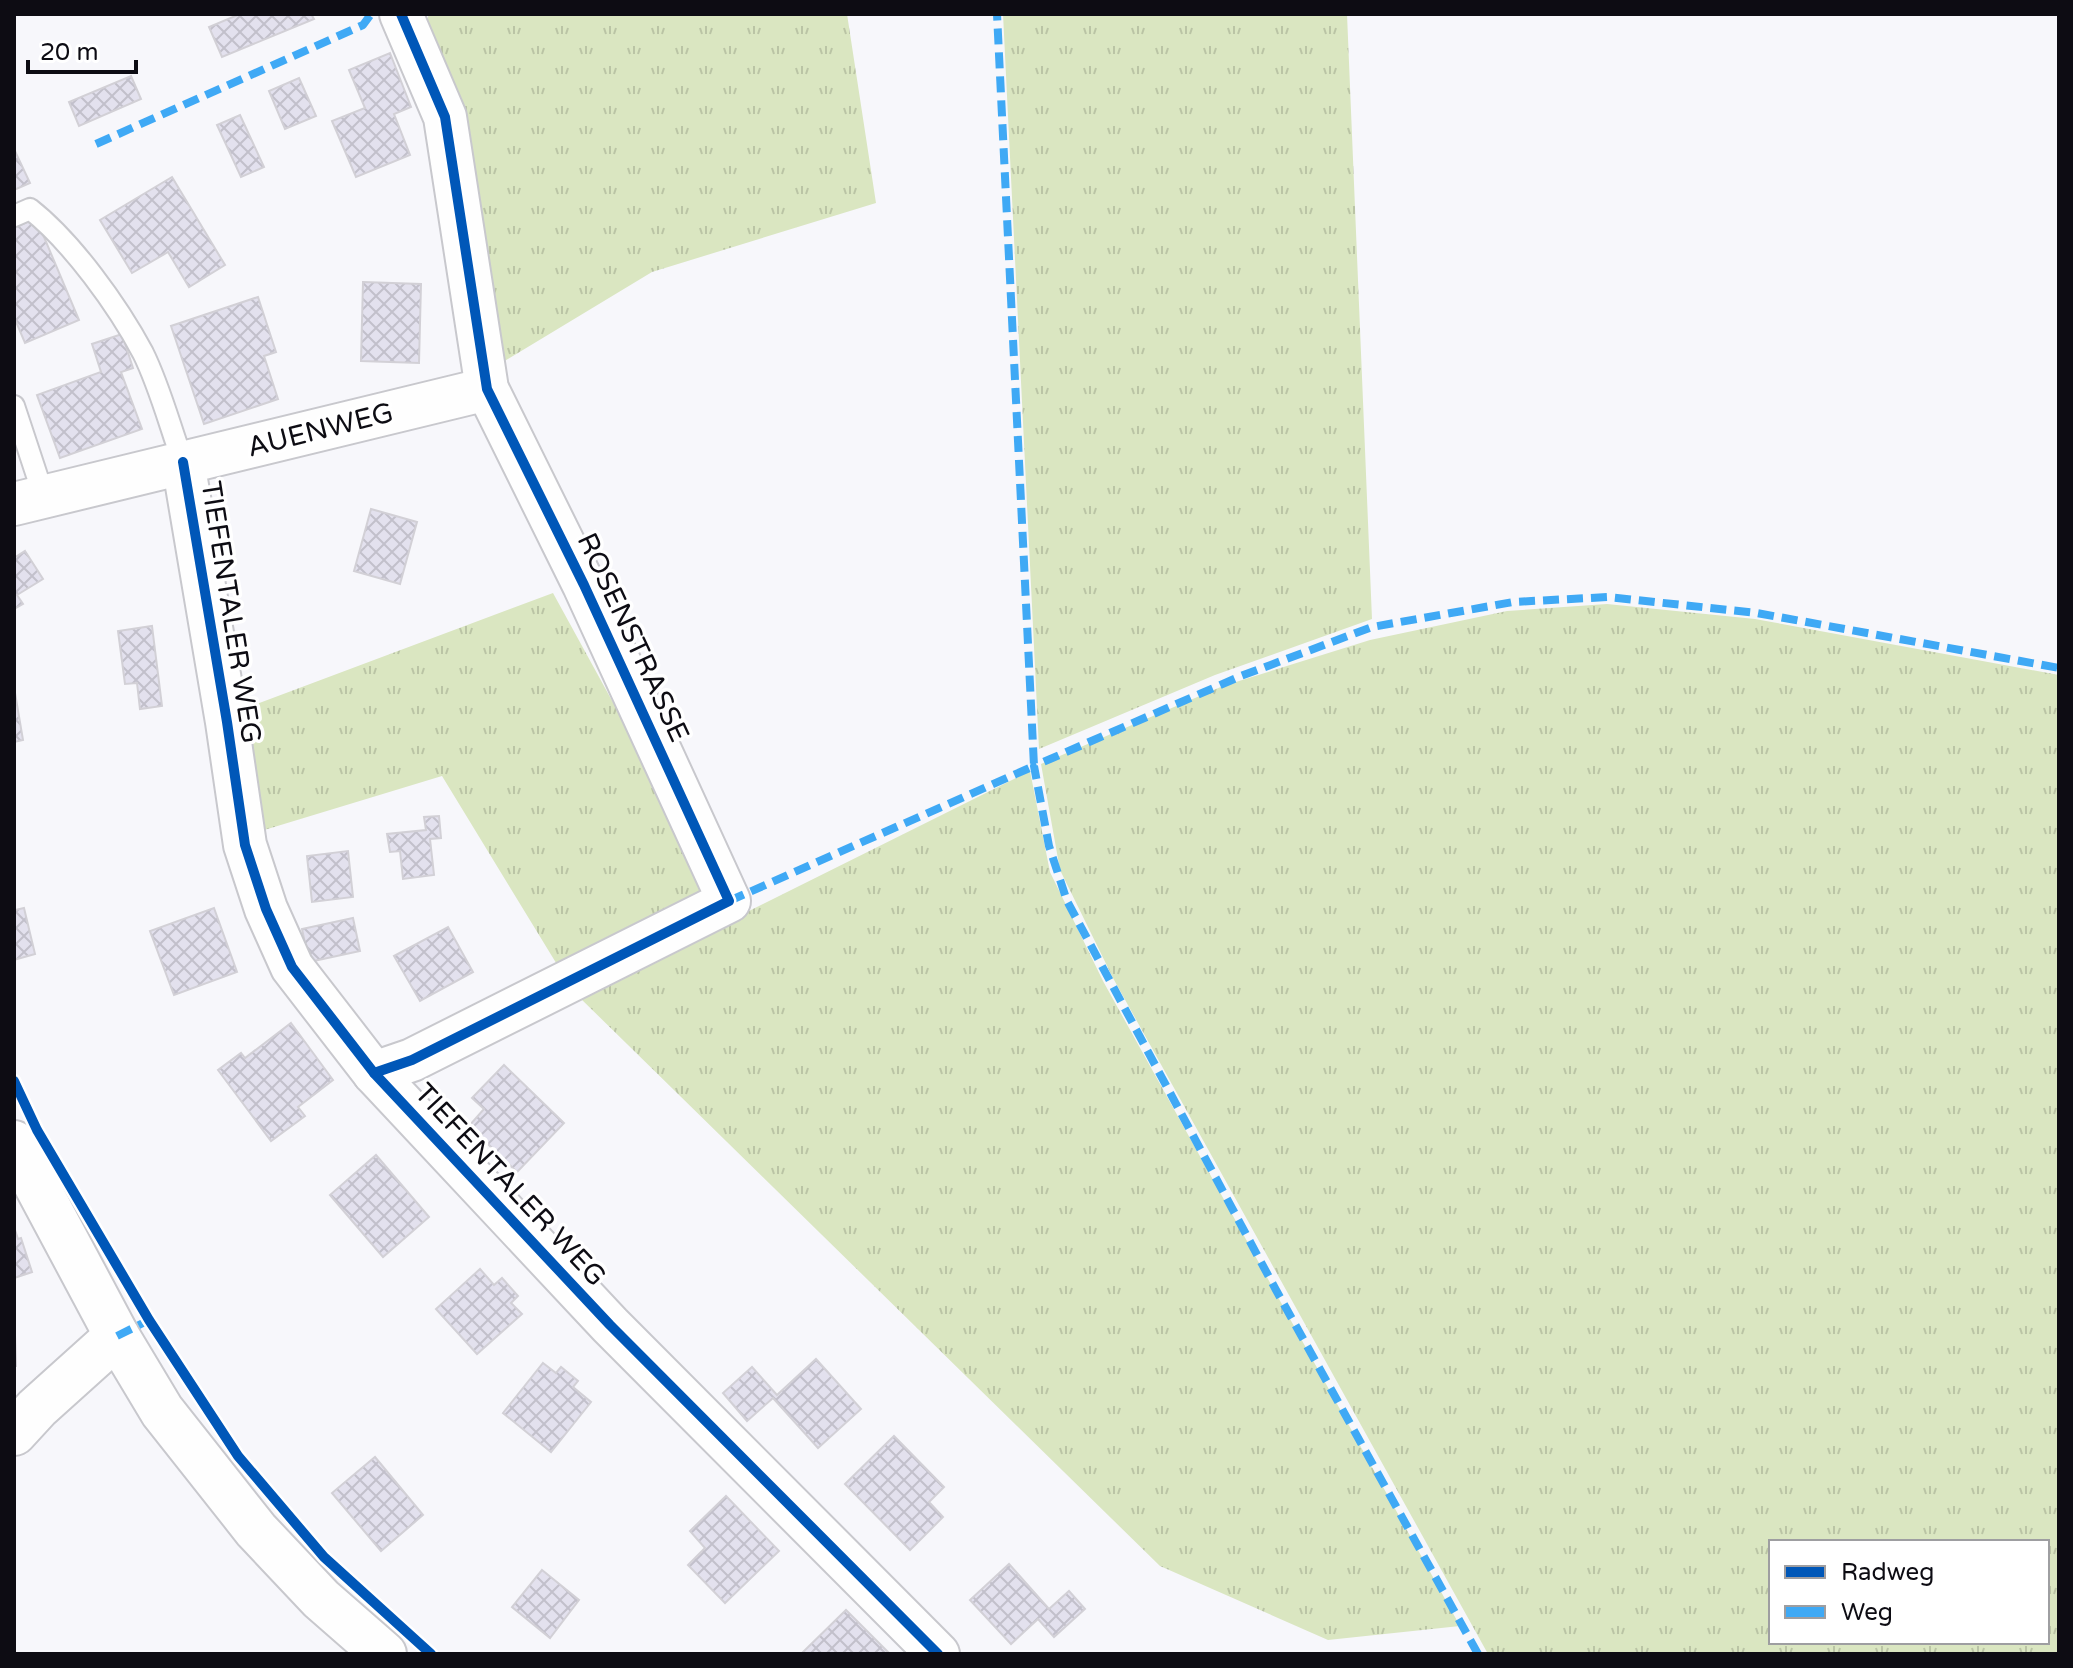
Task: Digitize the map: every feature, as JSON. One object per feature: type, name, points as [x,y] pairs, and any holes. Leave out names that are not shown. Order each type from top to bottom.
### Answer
[{"type":"main road","points":[[14,1143],[117,1336],[162,1411],[247,1519],[321,1599],[384,1654]]},
{"type":"main road","points":[[14,1433],[37,1408],[117,1336]]},
{"type":"street","name":"ROSENSTRASSE","points":[[374,1073],[412,1060],[729,901],[584,585],[487,389],[445,117],[401,14]]},
{"type":"street","name":"AUENWEG","points":[[29,500],[487,389]]},
{"type":"street","name":"TIEFENTALER WEG","points":[[183,462],[245,845],[266,909],[292,967],[374,1073],[610,1325],[938,1654]]},
{"type":"lane","points":[[14,216],[30,209],[47,222],[106,293],[144,354],[183,462]]},
{"type":"lane","points":[[14,406],[29,500]]},
{"type":"green space","points":[[429,14],[847,14],[876,203],[652,272],[488,371],[462,109],[427,20]]},
{"type":"green space","points":[[1003,14],[1347,14],[1372,619],[1215,675],[1039,749]]},
{"type":"green space","points":[[553,593],[673,812],[707,893],[561,971],[442,776],[261,831],[238,711]]},
{"type":"green space","points":[[1607,604],[1755,619],[2059,675],[2059,1654],[1488,1654],[1113,978],[1060,870],[1041,764],[1223,686],[1370,640],[1507,611]]},
{"type":"green space","points":[[1030,771],[1050,872],[1103,981],[1460,1626],[1328,1640],[1160,1566],[578,996]]},
{"type":"building","points":[[240,14],[311,14],[314,19],[222,57],[209,27]]},
{"type":"building","points":[[390,53],[411,107],[394,114],[410,155],[356,177],[332,121],[365,108],[349,70]]},
{"type":"building","points":[[131,76],[141,99],[79,126],[69,102]]},
{"type":"building","points":[[299,78],[316,116],[285,129],[269,91]]},
{"type":"building","points":[[240,115],[264,167],[241,177],[217,125]]},
{"type":"building","points":[[14,149],[30,183],[14,190]]},
{"type":"building","points":[[172,177],[225,265],[189,287],[168,252],[132,273],[100,220]]},
{"type":"building","points":[[36,218],[79,320],[25,343],[14,317],[14,228]]},
{"type":"building","points":[[363,282],[421,284],[419,363],[361,361]]},
{"type":"building","points":[[258,297],[276,352],[264,356],[278,399],[204,424],[171,326]]},
{"type":"building","points":[[122,334],[133,368],[121,372],[142,429],[60,458],[37,395],[101,372],[92,344]]},
{"type":"building","points":[[371,509],[417,522],[400,584],[354,571]]},
{"type":"building","points":[[25,551],[43,579],[17,595],[23,604],[14,609],[14,558]]},
{"type":"building","points":[[152,626],[162,706],[140,709],[137,683],[125,684],[118,631]]},
{"type":"building","points":[[14,687],[23,740],[14,742]]},
{"type":"building","points":[[439,816],[441,838],[430,839],[434,875],[403,879],[400,851],[390,852],[387,834],[426,830],[424,817]]},
{"type":"building","points":[[348,851],[353,897],[312,902],[307,856]]},
{"type":"building","points":[[24,908],[35,954],[14,960],[15,910]]},
{"type":"building","points":[[214,908],[237,972],[174,995],[150,931]]},
{"type":"building","points":[[353,918],[360,951],[309,962],[302,929]]},
{"type":"building","points":[[448,927],[473,972],[420,1001],[394,956]]},
{"type":"building","points":[[291,1023],[333,1080],[298,1107],[305,1116],[271,1141],[218,1070],[241,1053],[245,1058]]},
{"type":"building","points":[[504,1065],[564,1123],[517,1172],[469,1126],[484,1109],[472,1098]]},
{"type":"building","points":[[376,1155],[429,1217],[383,1257],[330,1195]]},
{"type":"building","points":[[14,1227],[18,1239],[21,1238],[32,1272],[14,1278]]},
{"type":"building","points":[[480,1269],[494,1285],[502,1278],[518,1296],[511,1303],[522,1314],[477,1354],[436,1309]]},
{"type":"building","points":[[14,1304],[16,1366],[14,1366]]},
{"type":"building","points":[[816,1359],[861,1409],[818,1448],[773,1398],[747,1421],[723,1393],[752,1367],[777,1395]]},
{"type":"building","points":[[543,1363],[556,1373],[561,1367],[578,1381],[573,1387],[591,1402],[551,1452],[503,1413]]},
{"type":"building","points":[[894,1436],[944,1487],[929,1502],[943,1517],[910,1550],[845,1484]]},
{"type":"building","points":[[375,1457],[423,1515],[381,1551],[332,1493]]},
{"type":"building","points":[[726,1496],[779,1551],[725,1603],[688,1565],[705,1548],[690,1531]]},
{"type":"building","points":[[1009,1564],[1049,1609],[1069,1591],[1085,1609],[1054,1637],[1038,1619],[1011,1644],[970,1600]]},
{"type":"building","points":[[542,1570],[579,1600],[550,1638],[512,1607]]},
{"type":"building","points":[[846,1610],[890,1654],[801,1654]]},
{"type":"marked path","points":[[96,144],[363,25],[371,14]]},
{"type":"marked path","points":[[729,901],[1034,766],[997,14]]},
{"type":"marked path","points":[[1478,1654],[1276,1290],[1067,901],[1049,846],[1034,766],[1241,676],[1372,627],[1513,602],[1608,597],[1757,613],[2059,668]]},
{"type":"marked path","points":[[117,1336],[149,1320]]},
{"type":"cycle path","points":[[374,1073],[412,1060],[729,901],[584,585],[487,389],[445,117],[401,14]]},
{"type":"cycle path","points":[[183,462],[245,845],[266,909],[292,967],[374,1073],[610,1325],[938,1654]]},
{"type":"cycle path","points":[[14,1081],[37,1130],[149,1320],[238,1456],[324,1557],[431,1654]]}]
